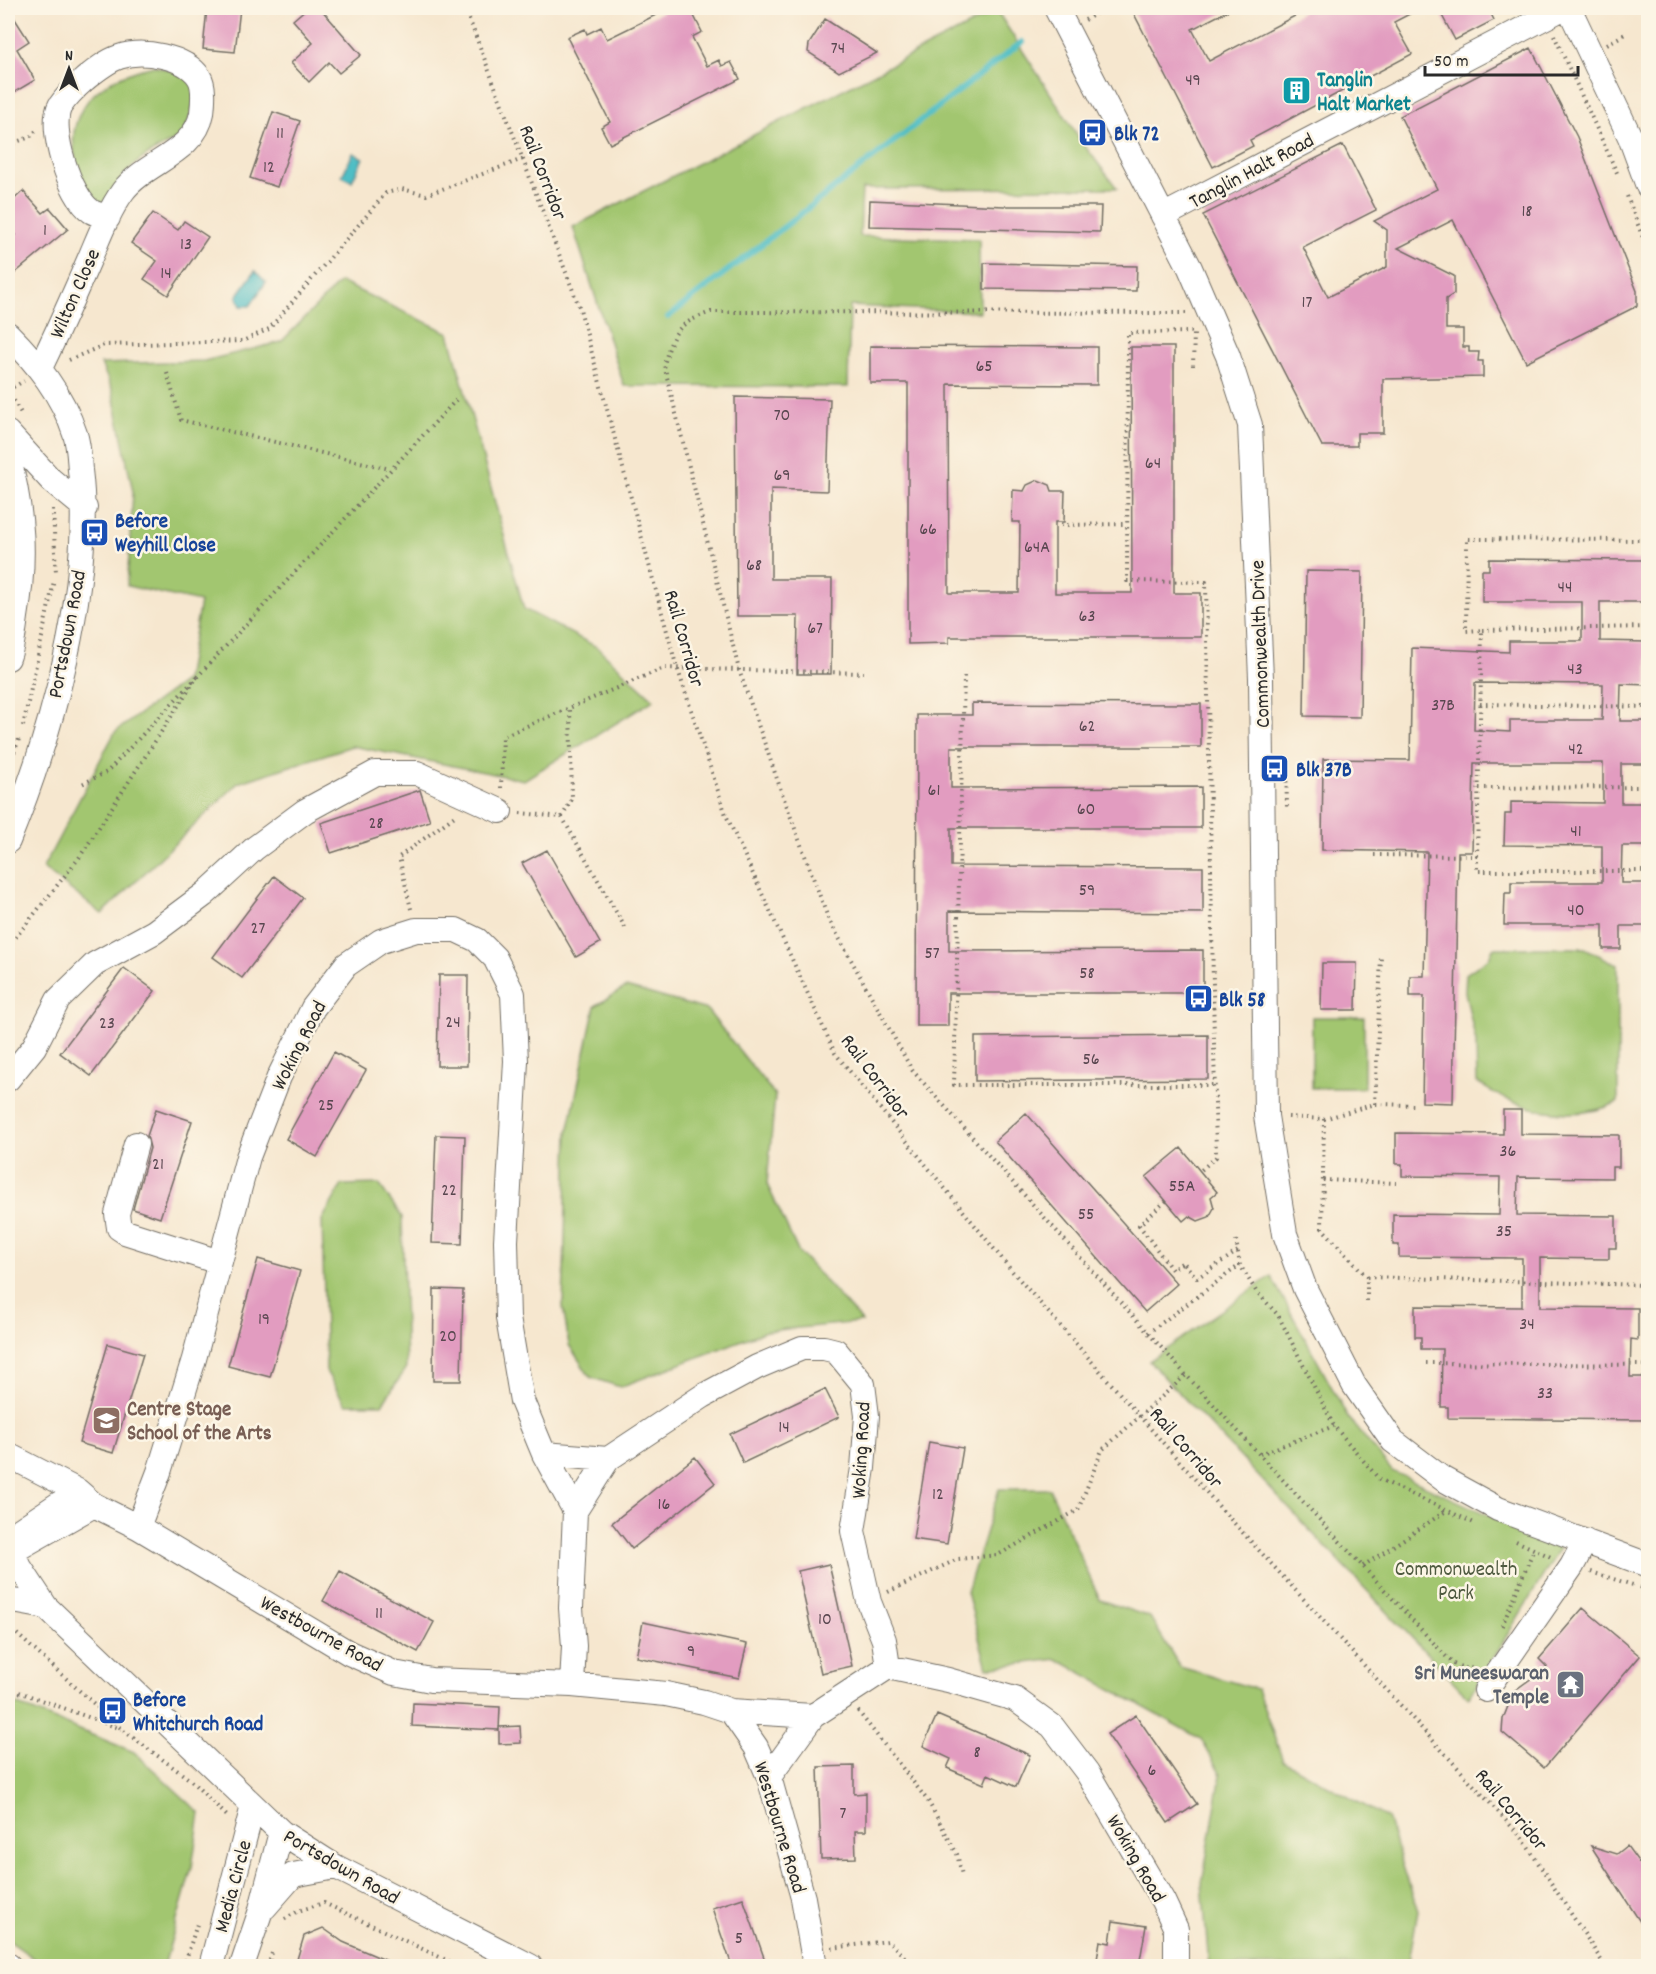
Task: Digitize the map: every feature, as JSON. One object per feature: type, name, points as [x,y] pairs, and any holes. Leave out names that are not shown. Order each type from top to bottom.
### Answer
[{"type":"street","name":"Commonwealth Drive","points":[[1056,8],[1190,268],[1228,357],[1250,425],[1261,678],[1266,1116],[1285,1234],[1305,1289],[1353,1385],[1393,1441],[1443,1479],[1498,1509],[1648,1565]]},
{"type":"street","points":[[1569,8],[1630,136],[1637,190]]},
{"type":"street","name":"Tanglin Halt Road","points":[[1163,216],[1554,12]]},
{"type":"street","name":"Wilton Close","points":[[41,370],[108,218],[124,190],[151,166],[188,141],[196,129],[202,115],[203,94],[200,78],[187,66],[158,56],[142,54],[120,57],[100,67],[81,83],[59,107],[57,141],[75,190],[90,210],[108,218]]},
{"type":"street","name":"Portsdown Road","points":[[8,334],[41,370],[62,401],[76,437],[84,508],[75,595],[55,694],[36,765],[8,841]]},
{"type":"street","points":[[8,433],[51,480],[84,508]]},
{"type":"street","points":[[8,455],[19,497],[24,546],[22,582],[8,658]]},
{"type":"street","points":[[8,1079],[34,1047],[58,1000],[95,964],[154,932],[205,894],[255,848],[304,811],[375,773],[417,773],[500,811]]},
{"type":"street","name":"Woking Road","points":[[138,1527],[159,1472],[194,1359],[249,1156],[279,1077],[313,1008],[346,965],[381,941],[416,930],[456,930],[477,940],[495,958],[513,994],[516,1061],[506,1240],[508,1318],[522,1401],[544,1454]]},
{"type":"street","points":[[136,1144],[117,1214],[120,1228],[124,1232],[219,1262]]},
{"type":"street","name":"Woking Road","points":[[575,1511],[608,1459],[703,1396],[757,1367],[801,1348],[824,1348],[837,1351],[863,1384],[867,1416],[863,1468],[853,1531],[869,1602],[884,1640],[888,1667],[948,1680],[1015,1699],[1052,1726],[1087,1772],[1163,1901],[1176,1929],[1176,1966]]},
{"type":"street","points":[[544,1454],[608,1459]]},
{"type":"street","points":[[544,1454],[575,1511],[571,1608],[574,1646],[572,1685]]},
{"type":"street","name":"Westbourne Road","points":[[8,1455],[138,1527],[349,1653],[394,1673],[431,1680],[572,1685],[666,1694],[704,1702],[731,1711],[756,1747],[769,1777],[802,1898],[813,1958]]},
{"type":"street","points":[[8,1549],[86,1498]]},
{"type":"street","points":[[1486,1690],[1572,1566],[1585,1541]]},
{"type":"street","name":"Portsdown Road","points":[[8,1549],[46,1607],[281,1832],[336,1867],[530,1966]]},
{"type":"street","points":[[8,1600],[46,1607]]},
{"type":"street","points":[[769,1777],[813,1716],[888,1667]]},
{"type":"street","points":[[731,1711],[813,1716]]},
{"type":"street","name":"Media Circle","points":[[211,1966],[253,1806]]},
{"type":"street","name":"Media Circle","points":[[242,1966],[271,1917],[281,1832]]},
{"type":"street","points":[[271,1917],[293,1875],[336,1867]]},
{"type":"path","name":"Rail Corridor","points":[[465,8],[580,309],[677,666],[726,814],[835,1053],[1012,1270],[1140,1416],[1522,1838],[1605,1966]]},
{"type":"path","points":[[1087,8],[1093,15]]},
{"type":"path","points":[[1554,12],[1622,183]]},
{"type":"path","points":[[41,370],[104,345],[243,341],[269,329],[386,193],[402,189],[426,195],[523,159]]},
{"type":"path","points":[[1637,190],[1648,251]]},
{"type":"path","points":[[1192,313],[711,312],[689,320],[671,337],[664,365],[739,672],[828,918],[912,1070],[1186,1375],[1453,1664],[1468,1669],[1483,1663]]},
{"type":"path","points":[[1193,366],[1194,332],[1128,333],[1127,581],[1206,582],[1216,1156],[1200,1171]]},
{"type":"path","points":[[167,373],[181,420],[391,470]]},
{"type":"path","points":[[8,390],[15,386]]},
{"type":"path","points":[[82,784],[107,772],[456,400]]},
{"type":"path","points":[[1061,525],[1127,524]]},
{"type":"path","points":[[1648,540],[1467,539],[1466,631],[1648,627]]},
{"type":"path","points":[[1482,630],[1477,871],[1648,871]]},
{"type":"path","points":[[562,817],[500,811],[503,736],[664,668],[677,666],[739,672],[864,673]]},
{"type":"path","points":[[964,676],[954,1085],[1215,1085]]},
{"type":"path","points":[[8,947],[79,858],[197,677]]},
{"type":"path","points":[[1480,704],[1648,707]]},
{"type":"path","points":[[562,817],[572,799],[570,707]]},
{"type":"path","points":[[1479,788],[1648,787]]},
{"type":"path","points":[[416,930],[399,857],[477,799]]},
{"type":"path","points":[[562,817],[627,931]]},
{"type":"path","points":[[1374,855],[1477,856]]},
{"type":"path","points":[[1375,1104],[1381,956]]},
{"type":"path","points":[[1266,1116],[1324,1119],[1375,1104],[1414,1105]]},
{"type":"path","points":[[1324,1119],[1322,1228],[1367,1277],[1367,1304]]},
{"type":"path","points":[[1323,1180],[1396,1183]]},
{"type":"path","points":[[1166,1201],[1139,1225],[1172,1270],[1184,1262],[1197,1278],[1238,1251]]},
{"type":"path","points":[[1148,1333],[1240,1265]]},
{"type":"path","points":[[1367,1277],[1644,1285],[1648,1288]]},
{"type":"path","points":[[1426,1363],[1648,1365]]},
{"type":"path","points":[[869,1602],[958,1559],[998,1555],[1078,1510],[1102,1450],[1186,1375]]},
{"type":"path","points":[[1260,1454],[1334,1426]]},
{"type":"path","points":[[1363,1566],[1446,1511]]},
{"type":"path","points":[[1500,1630],[1534,1549]]},
{"type":"path","points":[[8,1626],[124,1731],[189,1779],[229,1819]]},
{"type":"path","points":[[8,1688],[124,1731]]},
{"type":"path","points":[[844,1695],[928,1802],[957,1854],[962,1875]]},
{"type":"path","points":[[271,1917],[324,1903],[459,1966]]},
{"type":"path","points":[[813,1958],[888,1941],[914,1966]]},
{"type":"path","points":[[268,1966],[274,1944]]},
{"type":"green space","points":[[997,11],[1081,141],[1117,188],[862,189],[860,236],[979,239],[980,312],[850,306],[848,387],[624,386],[573,227]]},
{"type":"green space","points":[[154,66],[181,73],[199,88],[184,136],[154,151],[134,165],[118,183],[100,210],[85,185],[76,161],[74,139],[78,119],[88,101],[104,86],[126,75]]},
{"type":"green space","points":[[340,282],[449,333],[524,609],[597,647],[654,700],[524,780],[352,746],[238,783],[102,914],[43,868],[115,732],[186,680],[200,602],[127,586],[133,492],[112,389],[101,364],[204,361],[281,342]]},
{"type":"green space","points":[[1493,948],[1585,948],[1618,965],[1618,1102],[1601,1109],[1583,1112],[1546,1111],[1509,1100],[1477,1082],[1476,1042],[1465,992],[1466,974],[1489,958]]},
{"type":"green space","points":[[626,987],[707,1010],[775,1095],[767,1184],[798,1251],[862,1322],[766,1331],[620,1387],[590,1377],[569,1345],[563,1307],[568,1132],[595,1006]]},
{"type":"green space","points":[[1312,1017],[1364,1017],[1364,1088],[1312,1088]]},
{"type":"green space","points":[[379,1184],[402,1217],[406,1369],[382,1404],[345,1404],[326,1371],[322,1220],[342,1185]]},
{"type":"green space","name":"Commonwealth Park","points":[[1271,1276],[1348,1417],[1392,1471],[1560,1548],[1469,1698],[1149,1361]]},
{"type":"green space","points":[[999,1489],[1050,1489],[1100,1600],[1150,1617],[1180,1667],[1257,1689],[1283,1761],[1387,1818],[1418,1911],[1408,1966],[1209,1966],[1202,1883],[1221,1775],[1201,1739],[1057,1659],[987,1668],[967,1592]]},
{"type":"green space","points":[[8,1701],[134,1752],[200,1813],[192,1867],[164,1966],[45,1966],[8,1940]]},
{"type":"water","points":[[353,153],[363,158],[352,181],[342,176]]},
{"type":"water","points":[[255,271],[266,282],[250,306],[241,306],[237,296]]},
{"type":"building","points":[[8,8],[29,41],[17,49],[35,80],[8,96]]},
{"type":"building","points":[[207,8],[240,8],[235,52],[203,49]]},
{"type":"building","points":[[307,8],[320,8],[361,55],[339,73],[329,62],[309,82],[291,63],[313,43],[293,20]]},
{"type":"building","points":[[670,8],[690,8],[702,32],[692,37],[707,66],[719,60],[722,66],[731,62],[740,79],[610,144],[601,127],[610,122],[567,37],[585,29],[587,34],[601,27],[607,39]]},
{"type":"building","points":[[1131,8],[1233,8],[1192,29],[1209,61],[1310,8],[1421,8],[1394,22],[1412,54],[1250,140],[1253,146],[1213,167]]},
{"type":"building","points":[[1438,8],[1488,8],[1494,20],[1455,40]]},
{"type":"building","points":[[825,19],[877,53],[839,72],[808,52],[809,44]]},
{"type":"building","points":[[1531,48],[1577,137],[1637,291],[1637,306],[1526,362],[1453,220],[1398,248],[1454,276],[1454,294],[1446,299],[1446,329],[1463,329],[1463,347],[1469,347],[1469,352],[1479,352],[1478,361],[1483,361],[1483,377],[1383,379],[1383,433],[1357,433],[1357,446],[1322,446],[1203,215],[1343,145],[1376,210],[1303,247],[1328,297],[1387,267],[1387,230],[1374,221],[1437,189],[1400,116]]},
{"type":"building","points":[[273,112],[300,121],[277,187],[250,178]]},
{"type":"building","points":[[23,191],[43,213],[50,208],[68,229],[8,279],[8,242],[16,235],[8,225],[8,205]]},
{"type":"building","points":[[870,200],[1004,206],[1101,206],[1100,232],[869,226]]},
{"type":"building","points":[[153,213],[178,230],[184,221],[208,237],[168,295],[144,279],[157,261],[131,243]]},
{"type":"building","points":[[984,263],[1137,266],[1136,291],[984,289]]},
{"type":"building","points":[[870,346],[1097,347],[1097,385],[948,384],[949,593],[1019,593],[1020,522],[1012,522],[1013,490],[1024,491],[1027,485],[1038,480],[1050,485],[1052,491],[1065,491],[1064,522],[1055,522],[1055,593],[1132,593],[1131,347],[1174,347],[1174,593],[1201,593],[1201,637],[949,637],[949,643],[908,644],[908,383],[870,383]]},
{"type":"building","points":[[735,397],[830,399],[827,491],[771,489],[771,579],[832,579],[831,674],[797,674],[798,616],[737,616]]},
{"type":"building","points":[[1489,559],[1648,560],[1648,602],[1600,602],[1600,641],[1647,642],[1648,685],[1621,684],[1620,721],[1648,721],[1648,764],[1621,764],[1621,803],[1648,803],[1648,846],[1622,846],[1621,883],[1648,883],[1648,926],[1621,926],[1621,949],[1603,949],[1603,925],[1504,925],[1505,893],[1511,893],[1511,882],[1602,882],[1602,846],[1504,845],[1505,814],[1511,814],[1511,802],[1603,803],[1603,763],[1474,763],[1472,852],[1458,852],[1453,1103],[1422,1102],[1424,996],[1410,996],[1410,976],[1424,976],[1427,852],[1322,850],[1323,759],[1410,760],[1412,648],[1509,652],[1509,641],[1582,641],[1582,602],[1482,602],[1482,570],[1489,570]],"holes":[[[1475,683],[1603,684],[1602,720],[1510,720],[1510,732],[1474,730]]]},
{"type":"building","points":[[1306,571],[1362,572],[1360,717],[1304,716]]},
{"type":"building","points":[[972,703],[1201,704],[1201,747],[951,747],[951,788],[1201,787],[1201,828],[951,828],[951,866],[1203,867],[1203,913],[949,911],[949,951],[1203,950],[1203,993],[948,993],[948,1026],[916,1026],[917,715],[972,715]]},
{"type":"building","points":[[420,790],[430,821],[331,853],[321,823]]},
{"type":"building","points":[[547,850],[600,943],[576,957],[522,863]]},
{"type":"building","points":[[274,876],[303,898],[242,978],[213,957]]},
{"type":"building","points":[[1322,963],[1357,963],[1356,1010],[1321,1010]]},
{"type":"building","points":[[124,968],[155,991],[91,1076],[60,1053]]},
{"type":"building","points":[[439,975],[468,975],[467,1066],[437,1066]]},
{"type":"building","points":[[1208,1035],[1208,1079],[975,1081],[975,1037]]},
{"type":"building","points":[[334,1052],[366,1070],[317,1157],[286,1139]]},
{"type":"building","points":[[156,1109],[192,1121],[160,1218],[133,1209],[150,1148],[147,1136]]},
{"type":"building","points":[[1503,1110],[1521,1110],[1521,1134],[1619,1135],[1619,1167],[1612,1167],[1612,1178],[1518,1177],[1517,1215],[1616,1216],[1616,1248],[1609,1248],[1609,1259],[1540,1258],[1540,1307],[1638,1308],[1638,1340],[1631,1339],[1630,1377],[1648,1377],[1648,1420],[1448,1418],[1448,1407],[1441,1407],[1442,1349],[1421,1349],[1421,1337],[1415,1337],[1415,1306],[1522,1307],[1522,1258],[1399,1257],[1399,1245],[1393,1245],[1393,1214],[1499,1215],[1500,1177],[1402,1176],[1402,1164],[1396,1164],[1396,1133],[1503,1134]]},
{"type":"building","points":[[1026,1113],[1177,1284],[1145,1312],[995,1141]]},
{"type":"building","points":[[436,1135],[465,1136],[462,1244],[432,1243]]},
{"type":"building","points":[[1181,1148],[1217,1192],[1211,1197],[1214,1208],[1209,1217],[1198,1221],[1189,1216],[1183,1221],[1146,1177]]},
{"type":"building","points":[[258,1259],[300,1271],[270,1377],[228,1366]]},
{"type":"building","points":[[434,1289],[463,1290],[461,1381],[433,1381]]},
{"type":"building","points":[[108,1344],[143,1354],[113,1453],[79,1443]]},
{"type":"building","points":[[825,1389],[839,1417],[743,1463],[730,1434]]},
{"type":"building","points":[[929,1442],[963,1448],[947,1544],[913,1539]]},
{"type":"building","points":[[695,1457],[715,1483],[632,1549],[612,1523]]},
{"type":"building","points":[[829,1564],[852,1666],[821,1673],[798,1571]]},
{"type":"building","points":[[340,1571],[434,1622],[418,1652],[323,1601]]},
{"type":"building","name":"Sri Muneeswaran Temple","points":[[1583,1608],[1640,1656],[1544,1768],[1502,1732],[1503,1719],[1514,1691],[1547,1667],[1539,1659]]},
{"type":"building","points":[[643,1622],[747,1644],[739,1678],[636,1657]]},
{"type":"building","points":[[413,1703],[500,1707],[499,1730],[412,1726]]},
{"type":"building","points":[[937,1715],[1030,1755],[1016,1787],[988,1774],[984,1784],[947,1768],[951,1759],[923,1746]]},
{"type":"building","points":[[1136,1715],[1197,1804],[1168,1823],[1107,1734]]},
{"type":"building","points":[[520,1726],[521,1743],[499,1744],[499,1727]]},
{"type":"building","points":[[854,1766],[854,1794],[866,1793],[866,1831],[855,1831],[856,1858],[821,1859],[818,1767]]},
{"type":"building","points":[[1591,1846],[1617,1854],[1627,1846],[1648,1875],[1648,1934]]},
{"type":"building","points":[[743,1898],[767,1966],[732,1966],[712,1908]]},
{"type":"building","points":[[1113,1921],[1146,1926],[1139,1966],[1096,1966],[1100,1941],[1110,1943]]},
{"type":"building","points":[[323,1928],[343,1942],[399,1966],[295,1966],[304,1936]]},
{"type":"waterway","points":[[668,317],[1022,42]]},
{"type":"place","name":"Tanglin Halt Market","points":[[1296,91]]},
{"type":"place","name":"Blk 72","points":[[1093,133]]},
{"type":"place","name":"Before Weyhill Close","points":[[94,532]]},
{"type":"place","name":"Blk 37B","points":[[1275,769]]},
{"type":"place","name":"Blk 58","points":[[1198,999]]},
{"type":"place","name":"Centre Stage School of the Arts","points":[[106,1420]]},
{"type":"place","name":"Sri Muneeswaran Temple","points":[[1570,1684]]},
{"type":"place","name":"Before Whitchurch Road","points":[[112,1711]]}]
